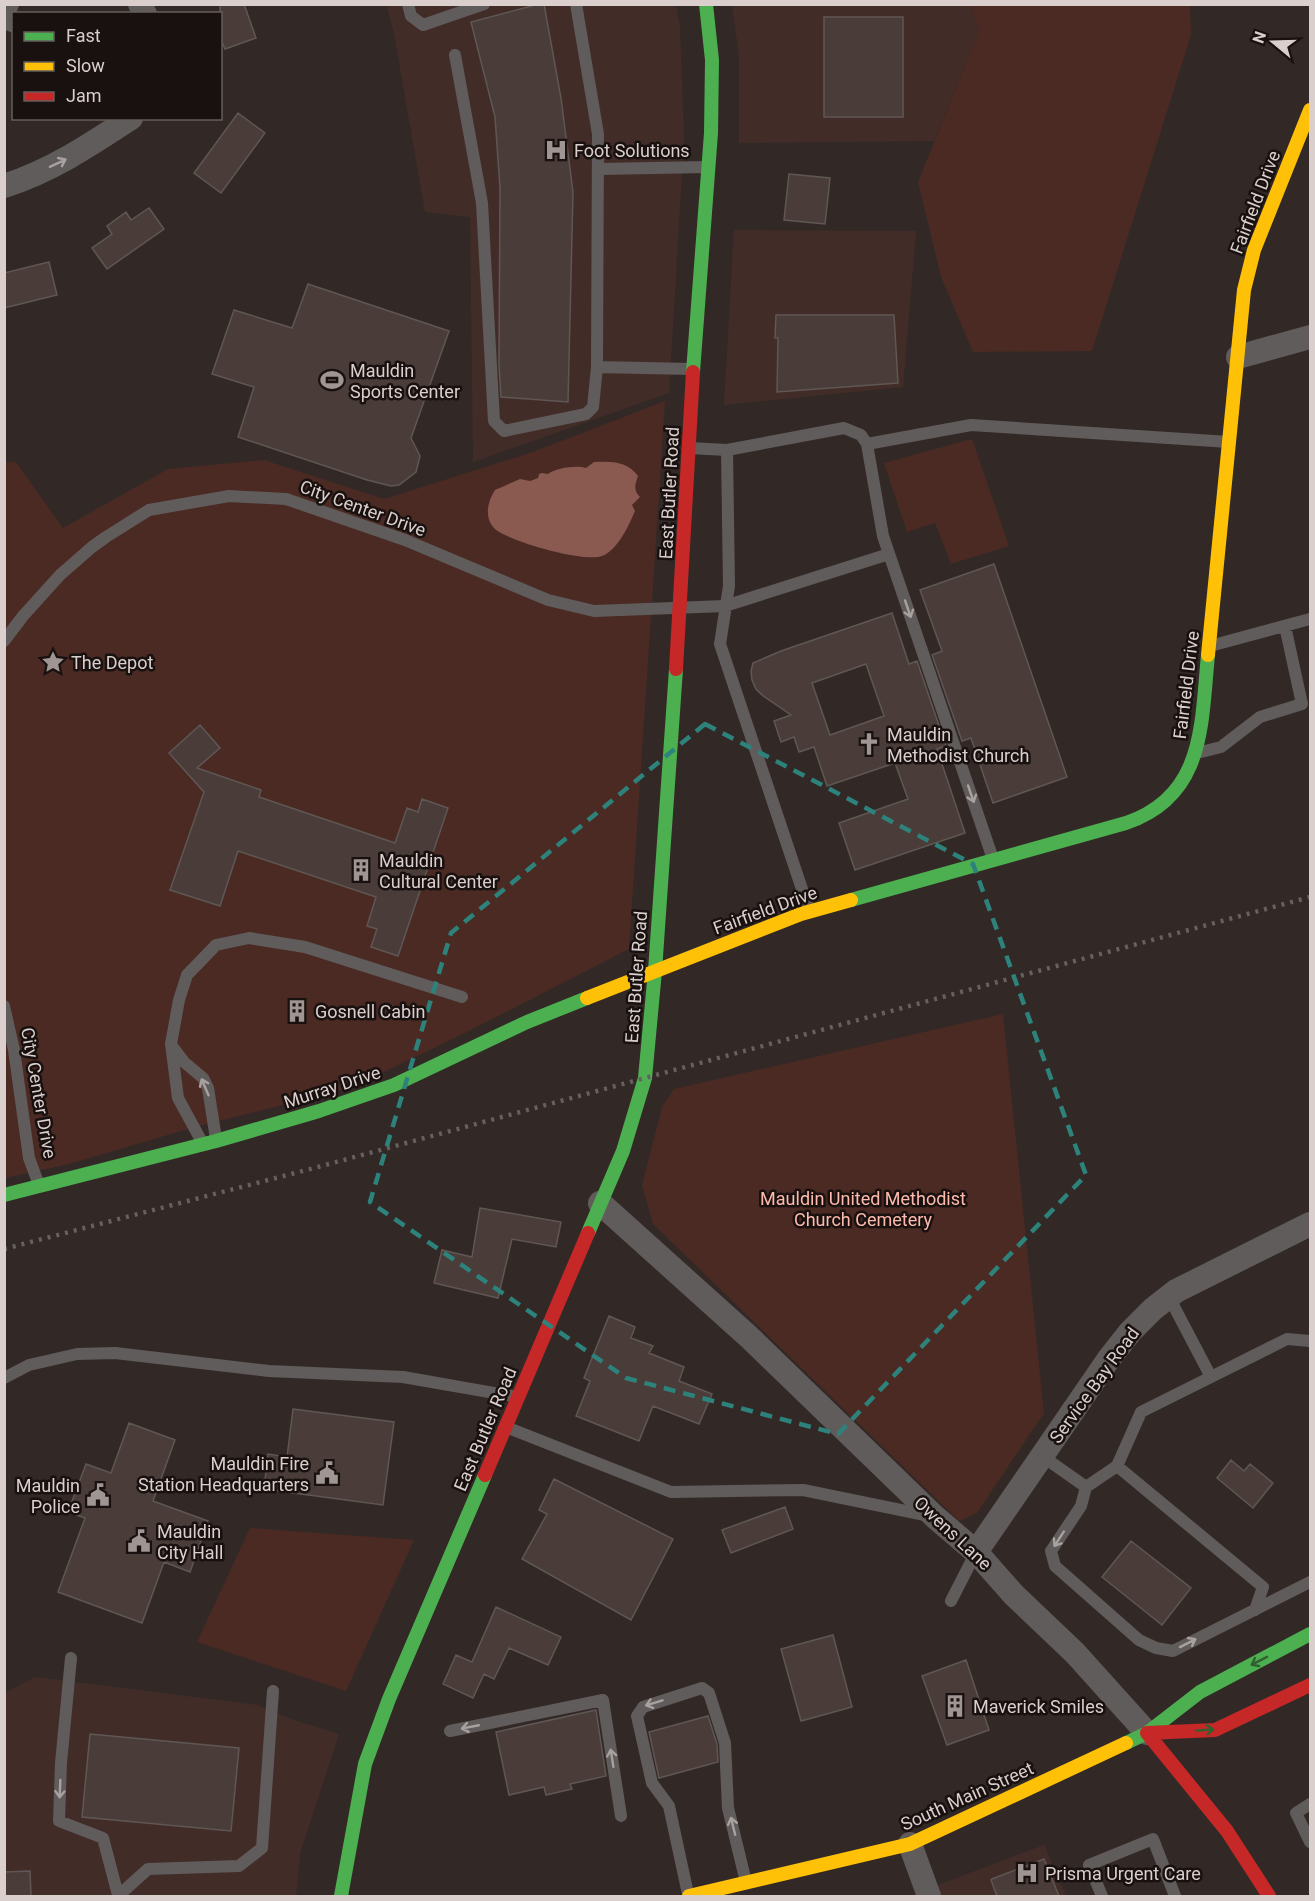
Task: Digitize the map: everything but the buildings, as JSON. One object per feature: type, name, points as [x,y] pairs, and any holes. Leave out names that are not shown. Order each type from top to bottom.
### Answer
[{"type":"main road","name":"East Butler Road","points":[[341,1896],[365,1764],[389,1700],[623,1151],[638,1108],[645,1078],[655,971],[680,608],[693,369],[711,133],[712,60],[706,4]]},
{"type":"main road","name":"Fairfield Drive","points":[[655,971],[809,911],[1126,823],[1153,812],[1173,796],[1181,785],[1196,753],[1201,728],[1244,290],[1254,250],[1311,110]]},
{"type":"main road","name":"Murray Drive","points":[[4,1195],[319,1111],[394,1085],[527,1022],[655,971]]},
{"type":"main road","name":"South Main Street","points":[[689,1896],[910,1844],[1147,1733],[1200,1692],[1311,1634]]},
{"type":"main road","name":"South Main Street","points":[[1147,1733],[1215,1730],[1311,1684]]},
{"type":"main road","name":"Owens Lane","points":[[1147,1733],[1227,1831],[1269,1896]]},
{"type":"street","points":[[4,9],[7,4]]},
{"type":"street","points":[[4,186],[23,180],[72,157],[128,120]]},
{"type":"street","points":[[1238,357],[1311,337]]},
{"type":"street","name":"Owens Lane","points":[[600,1203],[749,1337],[935,1517],[976,1552],[1014,1595],[1075,1653],[1147,1733]]},
{"type":"street","name":"Service Bay Road","points":[[976,1552],[1108,1360],[1130,1332],[1169,1297],[1198,1279],[1311,1224]]},
{"type":"street","points":[[910,1844],[929,1896]]},
{"type":"lane","points":[[408,4],[411,16],[423,25],[484,4]]},
{"type":"lane","points":[[455,55],[482,203],[494,421],[504,431],[586,414],[593,407],[597,367],[598,134],[576,4]]},
{"type":"lane","points":[[598,169],[708,167]]},
{"type":"lane","points":[[597,367],[693,369]]},
{"type":"lane","points":[[867,444],[971,425],[1230,442]]},
{"type":"lane","points":[[688,448],[727,450],[844,428],[861,435],[867,444],[883,536],[994,860]]},
{"type":"lane","points":[[727,450],[729,586],[720,644],[809,911]]},
{"type":"lane","name":"City Center Drive","points":[[4,641],[22,616],[60,575],[106,537],[149,510],[229,496],[286,499],[405,540],[548,600],[594,611],[725,606],[889,554]]},
{"type":"lane","points":[[1209,647],[1311,619]]},
{"type":"lane","points":[[1196,753],[1221,747],[1260,717],[1302,704],[1285,626]]},
{"type":"lane","points":[[209,1142],[178,1098],[171,1044],[179,1000],[187,975],[216,945],[249,938],[305,947],[462,997]]},
{"type":"lane","name":"City Center Drive","points":[[4,1006],[14,1050],[29,1158],[39,1186]]},
{"type":"lane","points":[[171,1044],[184,1062],[203,1078],[208,1088],[209,1142]]},
{"type":"lane","points":[[1169,1297],[1211,1377]]},
{"type":"lane","points":[[1311,1341],[1287,1339],[1141,1412],[1118,1466],[1086,1487],[1081,1506],[1051,1551],[1055,1566],[1139,1640],[1156,1648],[1173,1651],[1311,1582]]},
{"type":"lane","points":[[4,1378],[29,1365],[77,1354],[115,1353],[269,1371],[403,1377],[518,1397]]},
{"type":"lane","points":[[505,1426],[671,1492],[803,1490],[935,1517]]},
{"type":"lane","points":[[1042,1456],[1086,1487]]},
{"type":"lane","points":[[1118,1466],[1263,1587],[1255,1610]]},
{"type":"lane","points":[[951,1600],[976,1552]]},
{"type":"lane","points":[[72,1658],[64,1731],[59,1821],[103,1838],[118,1896],[148,1869],[238,1866],[262,1848],[273,1691]]},
{"type":"lane","points":[[689,1896],[669,1806],[652,1783],[637,1716],[643,1707],[702,1688],[709,1693],[725,1743],[728,1808],[746,1883]]},
{"type":"lane","points":[[450,1731],[603,1700],[621,1816]]},
{"type":"lane","points":[[1311,1804],[1296,1814],[1311,1842]]},
{"type":"lane","points":[[1102,1896],[1089,1865],[1153,1839],[1176,1896]]},
{"type":"highlighted area","points":[[705,724],[973,864],[1086,1175],[838,1434],[626,1378],[370,1202],[451,933]]},
{"type":"shaded area","points":[[387,5],[676,5],[680,28],[684,139],[669,393],[473,462],[470,217],[425,212]]},
{"type":"shaded area","points":[[732,5],[971,5],[979,31],[934,141],[739,143],[739,55]]},
{"type":"shaded area","points":[[734,230],[916,231],[903,387],[724,405]]},
{"type":"shaded area","points":[[594,462],[619,463],[629,467],[638,476],[635,487],[640,497],[632,505],[635,511],[622,536],[608,553],[593,557],[547,550],[503,534],[495,529],[489,520],[490,500],[495,490],[520,479],[530,481],[538,478],[542,473],[548,474],[572,467],[586,468]]},
{"type":"shaded area","points":[[35,1677],[257,1705],[294,1720],[339,1734],[300,1853],[296,1896],[5,1896],[5,1693]]},
{"type":"shaded area","points":[[1044,1845],[1066,1896],[909,1896]]},
{"type":"green space","points":[[971,5],[1190,5],[1191,35],[1092,351],[973,352],[941,277],[918,182],[979,31]]},
{"type":"green space","points":[[665,401],[660,482],[662,490],[659,495],[629,949],[351,1088],[195,1127],[69,1164],[5,1178],[4,463],[16,462],[63,528],[168,469],[264,460],[384,499],[533,452]]},
{"type":"green space","points":[[972,439],[1009,546],[951,564],[935,523],[907,532],[884,463]]},
{"type":"green space","name":"Mauldin United Methodist Church Cemetery","points":[[1003,1014],[1044,1413],[977,1513],[959,1521],[653,1224],[642,1185],[662,1107],[674,1089]]},
{"type":"green space","points":[[250,1528],[414,1540],[346,1691],[197,1642]]},
{"type":"railway","points":[[4,1249],[318,1167],[1310,897]]},
{"type":"traffic: fast","points":[[693,372],[711,133],[712,60],[706,4]]},
{"type":"traffic: fast","points":[[851,900],[1126,823],[1152,811],[1171,795],[1185,776],[1194,755],[1200,732],[1208,655]]},
{"type":"traffic: fast","points":[[588,1233],[623,1151],[645,1078],[655,971],[676,669]]},
{"type":"traffic: fast","points":[[4,1195],[216,1141],[319,1111],[394,1085],[527,1022],[587,998]]},
{"type":"traffic: fast","points":[[341,1896],[365,1764],[389,1699],[485,1475]]},
{"type":"traffic: fast","points":[[1126,1743],[1147,1733],[1200,1692],[1310,1634]]},
{"type":"traffic: slow","points":[[1208,655],[1244,290],[1254,250],[1310,110]]},
{"type":"traffic: slow","points":[[587,998],[801,914],[851,900]]},
{"type":"traffic: slow","points":[[689,1896],[910,1844],[1126,1743]]},
{"type":"traffic: jam","points":[[676,669],[693,372]]},
{"type":"traffic: jam","points":[[485,1475],[588,1233]]},
{"type":"traffic: jam","points":[[1147,1733],[1215,1730],[1310,1685]]},
{"type":"traffic: jam","points":[[1147,1733],[1227,1831],[1269,1896]]},
{"type":"place","name":"Foot Solutions","points":[[556,150]]},
{"type":"place","name":"Mauldin Sports Center","points":[[332,380]]},
{"type":"place","name":"The Depot","points":[[53,662]]},
{"type":"place","name":"Mauldin Methodist Church","points":[[869,744]]},
{"type":"place","name":"Mauldin Cultural Center","points":[[361,870]]},
{"type":"place","name":"Gosnell Cabin","points":[[297,1011]]},
{"type":"place","name":"Mauldin Fire Station Headquarters","points":[[327,1473]]},
{"type":"place","name":"Mauldin Police","points":[[98,1495]]},
{"type":"place","name":"Mauldin City Hall","points":[[139,1541]]},
{"type":"place","name":"Maverick Smiles","points":[[955,1706]]},
{"type":"place","name":"Prisma Urgent Care","points":[[1027,1873]]}]
